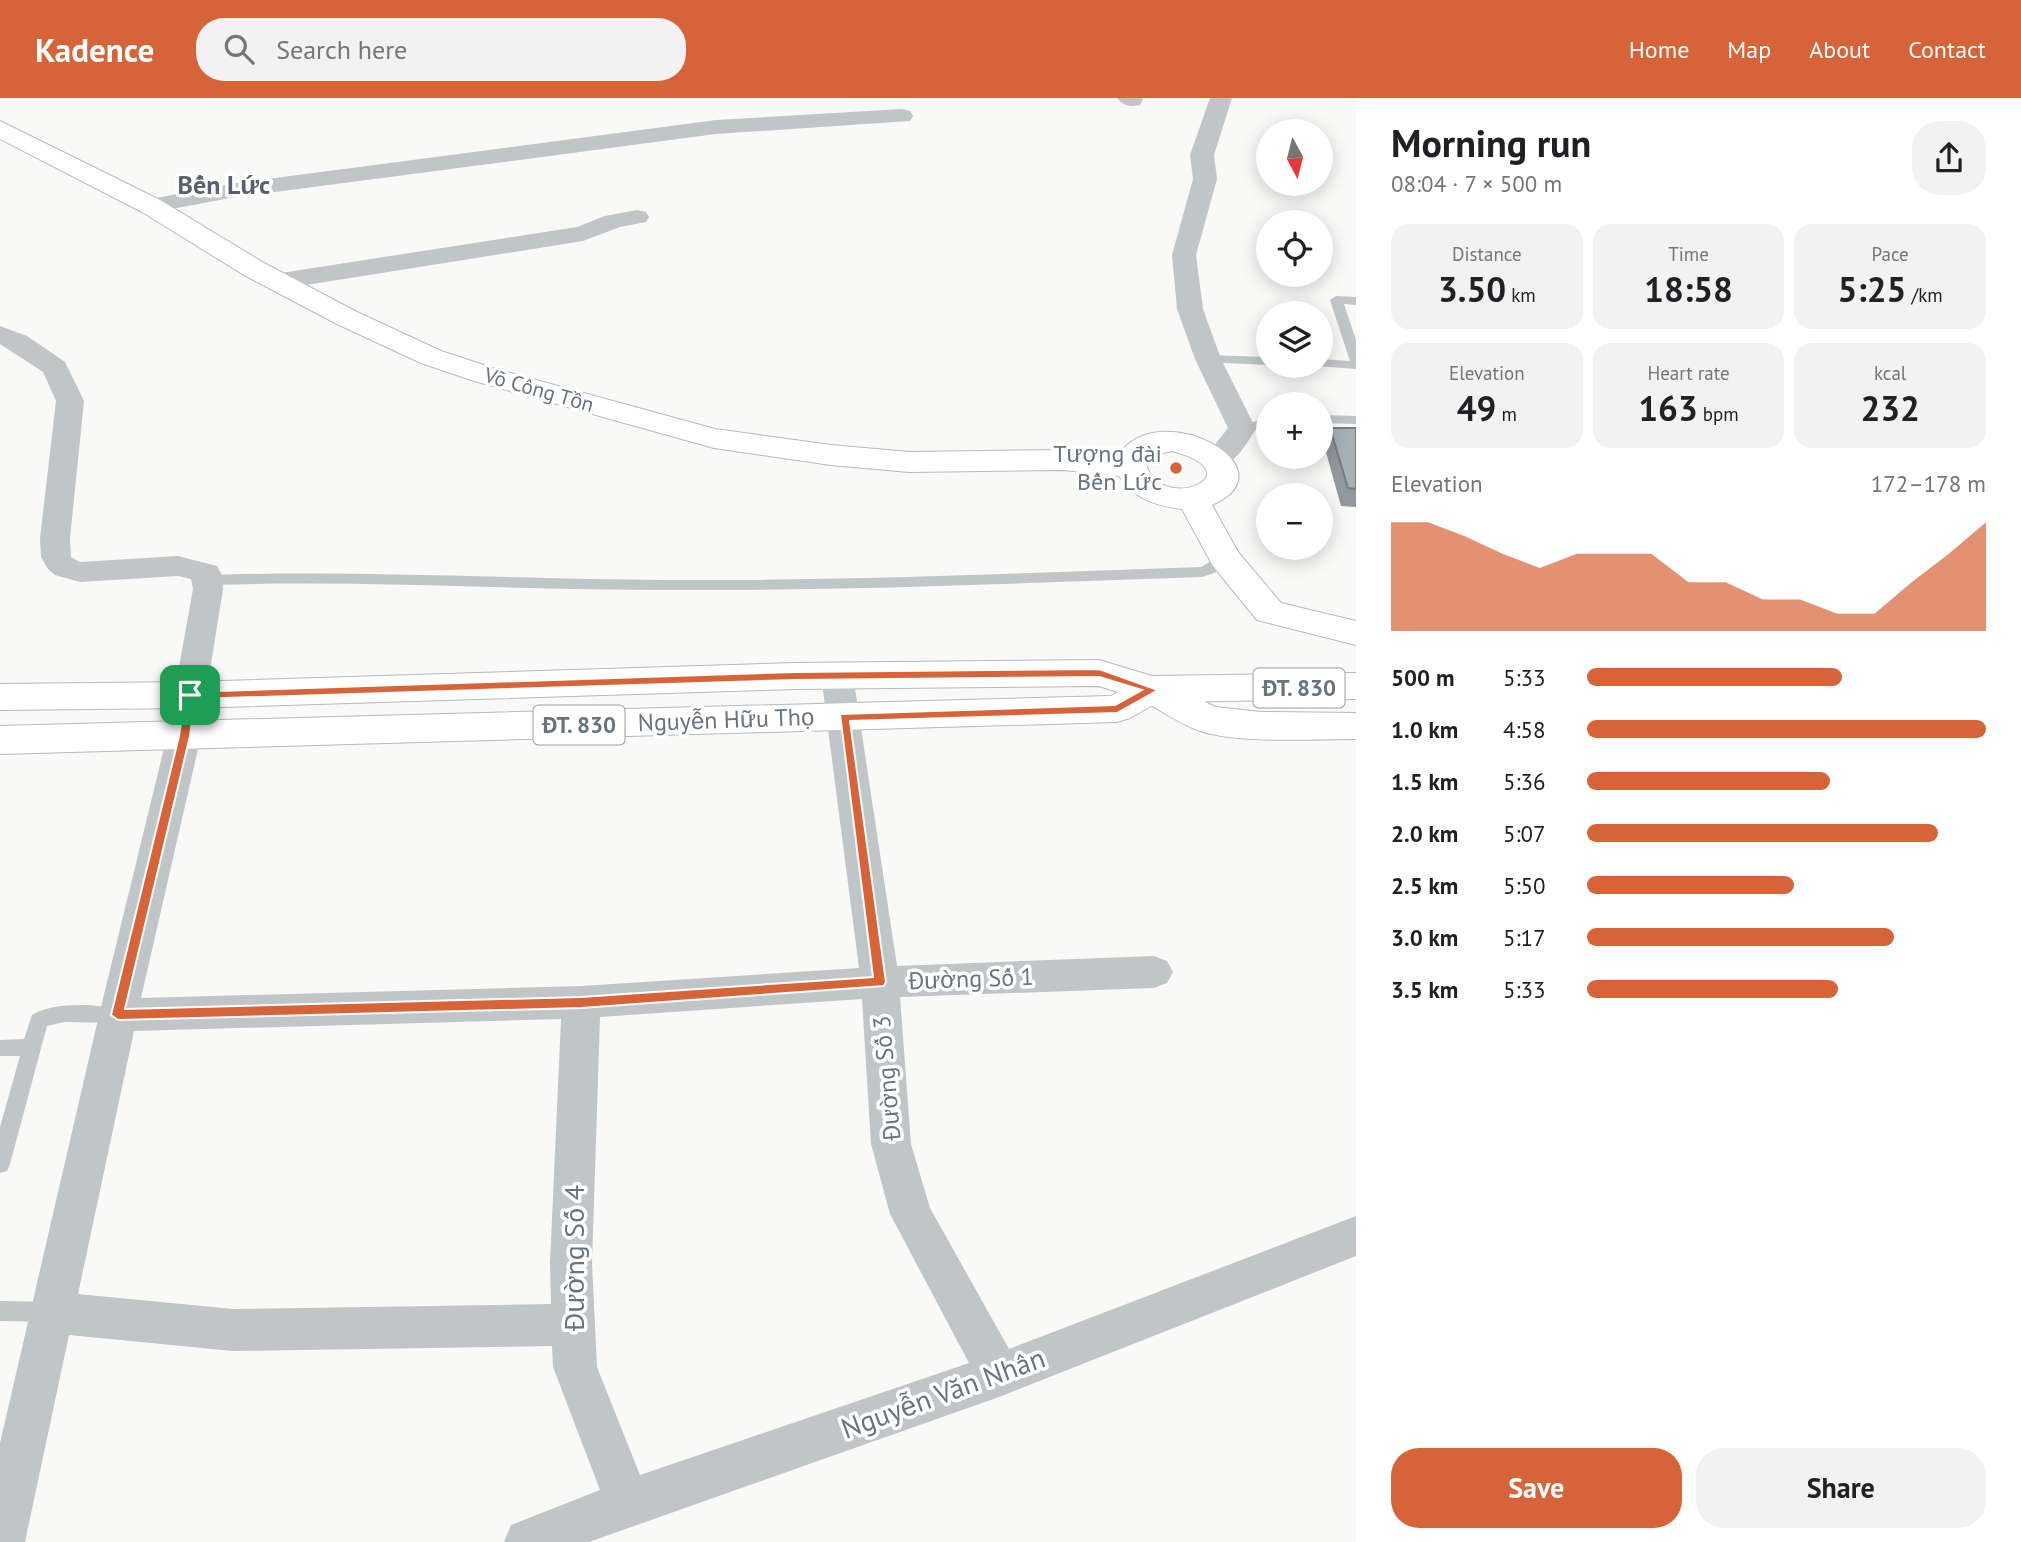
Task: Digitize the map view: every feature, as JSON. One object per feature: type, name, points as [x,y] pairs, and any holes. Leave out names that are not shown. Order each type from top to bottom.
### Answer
[{"type":"main road","name":"Võ Công Tồn","points":[[0,129],[151,206],[254,269],[347,318],[431,357],[633,418],[713,438],[831,455],[909,462],[1064,460],[1131,467]]},
{"type":"main road","points":[[1159,442],[1188,443],[1201,448],[1217,460],[1224,472],[1224,481],[1209,495],[1192,498],[1164,496],[1149,489],[1138,481],[1131,467],[1136,452],[1159,442]]},
{"type":"main road","points":[[1192,498],[1225,558],[1269,612],[1356,634]]},
{"type":"main road","name":"Nguyễn Hữu Thọ","points":[[0,697],[190,695],[837,676],[1099,673],[1152,690],[1356,686]]},
{"type":"main road","points":[[1152,690],[1208,720],[1261,725],[1356,726]]},
{"type":"main road","name":"Nguyễn Hữu Thọ","points":[[0,740],[1117,709],[1152,690]]},
{"type":"main road","points":[[184,736],[190,695]]},
{"type":"street","points":[[1217,460],[1242,429],[1208,359],[1190,309],[1184,255],[1205,179],[1202,155],[1217,117],[1221,98]]},
{"type":"street","points":[[151,206],[230,191],[716,127],[902,116]]},
{"type":"street","points":[[281,281],[583,234],[614,220],[637,217]]},
{"type":"street","points":[[0,334],[18,342],[55,368],[70,401],[55,538],[54,556],[58,564],[65,570],[80,572],[192,568],[205,573],[208,580],[190,695]]},
{"type":"street","name":"Đường Số 3","points":[[837,676],[880,982],[891,1144],[911,1214],[999,1376]]},
{"type":"street","points":[[1,1542],[118,1015],[184,736]]},
{"type":"street","name":"Đường Số 1","points":[[118,1015],[581,1002],[880,982],[1154,972]]},
{"type":"street","name":"Đường Số 4","points":[[581,1002],[571,1263],[575,1367],[628,1503]]},
{"type":"street","name":"Nguyễn Văn Nhân","points":[[528,1542],[628,1503],[999,1376],[1356,1236]]},
{"type":"street","points":[[51,1312],[233,1330],[573,1325]]},
{"type":"lane","points":[[1333,363],[1356,362],[1336,300],[1356,301]]},
{"type":"lane","points":[[1208,359],[1256,361]]},
{"type":"lane","points":[[1333,419],[1356,419]]},
{"type":"lane","points":[[1242,429],[1256,425]]},
{"type":"lane","points":[[208,580],[274,578],[669,584],[1009,579],[1202,572],[1216,567],[1225,558]]},
{"type":"lane","points":[[0,1164],[38,1021],[47,1016],[118,1015]]},
{"type":"lane","points":[[0,1048],[32,1047]]},
{"type":"lane","points":[[0,1311],[51,1312]]},
{"type":"building","points":[[1333,428],[1356,428],[1356,489],[1348,488],[1333,438]]},
{"type":"place","name":"Tượng đài Bến Lức","points":[[1176,468]]},
{"type":"district","name":"Bến Lức","points":[[224,185]]},
{"type":"route","points":[[1099,673],[1152,690],[1117,709],[844,717],[880,982],[581,1002],[118,1015],[184,736],[190,695],[795,676],[1099,673]]}]
